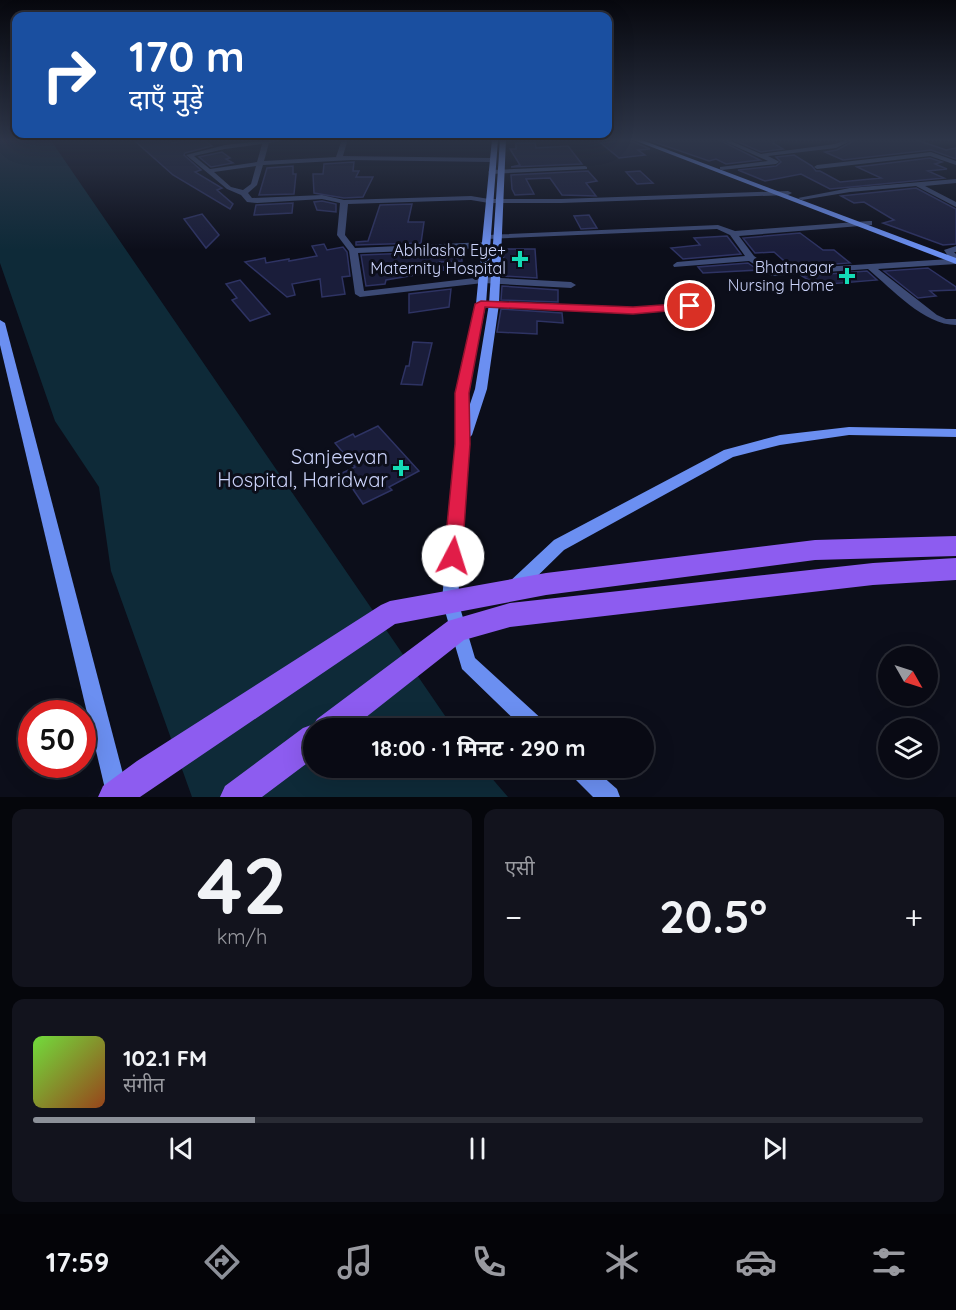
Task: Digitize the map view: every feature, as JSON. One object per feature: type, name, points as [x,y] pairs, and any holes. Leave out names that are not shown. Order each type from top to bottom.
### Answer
[{"type":"main road","points":[[462,444],[481,389],[494,304],[498,237],[496,176]]},
{"type":"main road","points":[[732,176],[778,194],[953,251]]},
{"type":"main road","points":[[744,176],[956,260]]},
{"type":"main road","points":[[495,201],[487,241],[481,304],[462,393],[462,444],[450,601],[468,663],[526,718]]},
{"type":"main road","points":[[0,323],[116,796],[148,772],[390,613],[546,584],[815,550],[956,546]]},
{"type":"main road","points":[[510,591],[559,545],[729,453],[780,440],[849,431],[956,433]]},
{"type":"main road","points":[[342,718],[457,630],[510,615],[861,575],[956,569]]},
{"type":"main road","points":[[236,797],[303,747]]},
{"type":"main road","points":[[589,778],[609,797]]},
{"type":"street","points":[[216,176],[230,188],[244,193],[250,200],[257,201],[322,197],[344,202],[471,198],[495,201],[589,200],[788,193]]},
{"type":"street","points":[[244,193],[254,185],[257,176]]},
{"type":"street","points":[[802,198],[850,190],[956,181]]},
{"type":"street","points":[[917,184],[956,204]]},
{"type":"street","points":[[344,202],[341,235],[353,251],[360,294],[483,280],[571,285]]},
{"type":"street","points":[[353,251],[487,241],[498,237],[718,227],[734,234],[865,223]]},
{"type":"street","points":[[734,234],[751,258],[772,273],[956,260],[953,251]]},
{"type":"street","points":[[677,265],[751,258]]},
{"type":"street","points":[[868,266],[933,317],[945,322],[956,322]]},
{"type":"street","points":[[481,304],[633,311],[709,304]]},
{"type":"water","points":[[0,176],[75,176],[446,718],[303,718],[303,778],[492,778],[508,797],[192,797],[111,571],[99,487],[55,421],[0,263]]},
{"type":"building","points":[[175,176],[202,176],[222,188],[217,190],[233,204],[230,209]]},
{"type":"building","points":[[265,176],[296,176],[294,194],[259,195]]},
{"type":"building","points":[[313,176],[373,177],[363,197],[344,198],[314,193]]},
{"type":"building","points":[[511,176],[593,176],[597,181],[586,183],[596,196],[562,195],[550,178],[526,179],[534,194],[515,195]]},
{"type":"building","points":[[630,176],[646,176],[653,183],[637,184]]},
{"type":"building","points":[[753,176],[790,176],[765,181]]},
{"type":"building","points":[[805,176],[829,176],[840,182],[881,178],[877,176],[944,178],[830,189]]},
{"type":"building","points":[[916,188],[956,209],[956,244],[943,245],[883,223],[894,220],[864,202],[854,203],[841,196]]},
{"type":"building","points":[[314,202],[336,204],[336,212],[317,210]]},
{"type":"building","points":[[293,203],[292,213],[254,215],[256,205]]},
{"type":"building","points":[[412,204],[408,222],[424,222],[421,243],[356,245],[356,242],[368,241],[380,205]]},
{"type":"building","points":[[202,214],[219,235],[206,248],[184,219]]},
{"type":"building","points":[[589,215],[597,228],[581,229],[574,216]]},
{"type":"building","points":[[800,233],[823,250],[834,250],[850,263],[791,267],[774,252],[755,253],[743,238]]},
{"type":"building","points":[[727,236],[741,254],[683,259],[671,248],[700,245],[694,238]]},
{"type":"building","points":[[324,244],[327,250],[343,247],[347,252],[350,276],[342,277],[345,294],[322,297],[320,279],[292,284],[295,295],[287,297],[245,262],[265,258],[266,263],[317,256],[312,246]]},
{"type":"building","points":[[504,249],[535,249],[537,278],[503,276]]},
{"type":"building","points":[[461,251],[462,261],[440,262],[445,270],[386,280],[385,284],[366,286],[361,255]]},
{"type":"building","points":[[748,263],[758,270],[703,273],[698,267]]},
{"type":"building","points":[[928,268],[956,287],[956,290],[930,291],[936,296],[918,298],[884,271]]},
{"type":"building","points":[[867,271],[877,280],[817,285],[802,276]]},
{"type":"building","points":[[240,280],[270,314],[250,321],[232,300],[237,298],[226,284]]},
{"type":"building","points":[[502,286],[558,290],[558,302],[501,300]]},
{"type":"building","points":[[451,289],[449,307],[409,313],[409,294]]},
{"type":"building","points":[[501,309],[562,313],[563,323],[537,321],[537,334],[497,332]]},
{"type":"building","points":[[413,342],[432,343],[422,385],[401,384],[406,366],[409,366]]},
{"type":"building","points":[[378,426],[419,471],[389,487],[392,490],[363,504],[342,473],[355,467],[335,443]]},
{"type":"place","name":"Abhilasha Eye+ Maternity Hospital","points":[[520,259]]},
{"type":"place","name":"Bhatnagar Nursing Home","points":[[847,276]]},
{"type":"place","name":"Sanjeevan Hospital, Haridwar","points":[[401,468]]},
{"type":"route","points":[[453,556],[462,444],[462,393],[481,304],[633,311],[690,306]]}]
